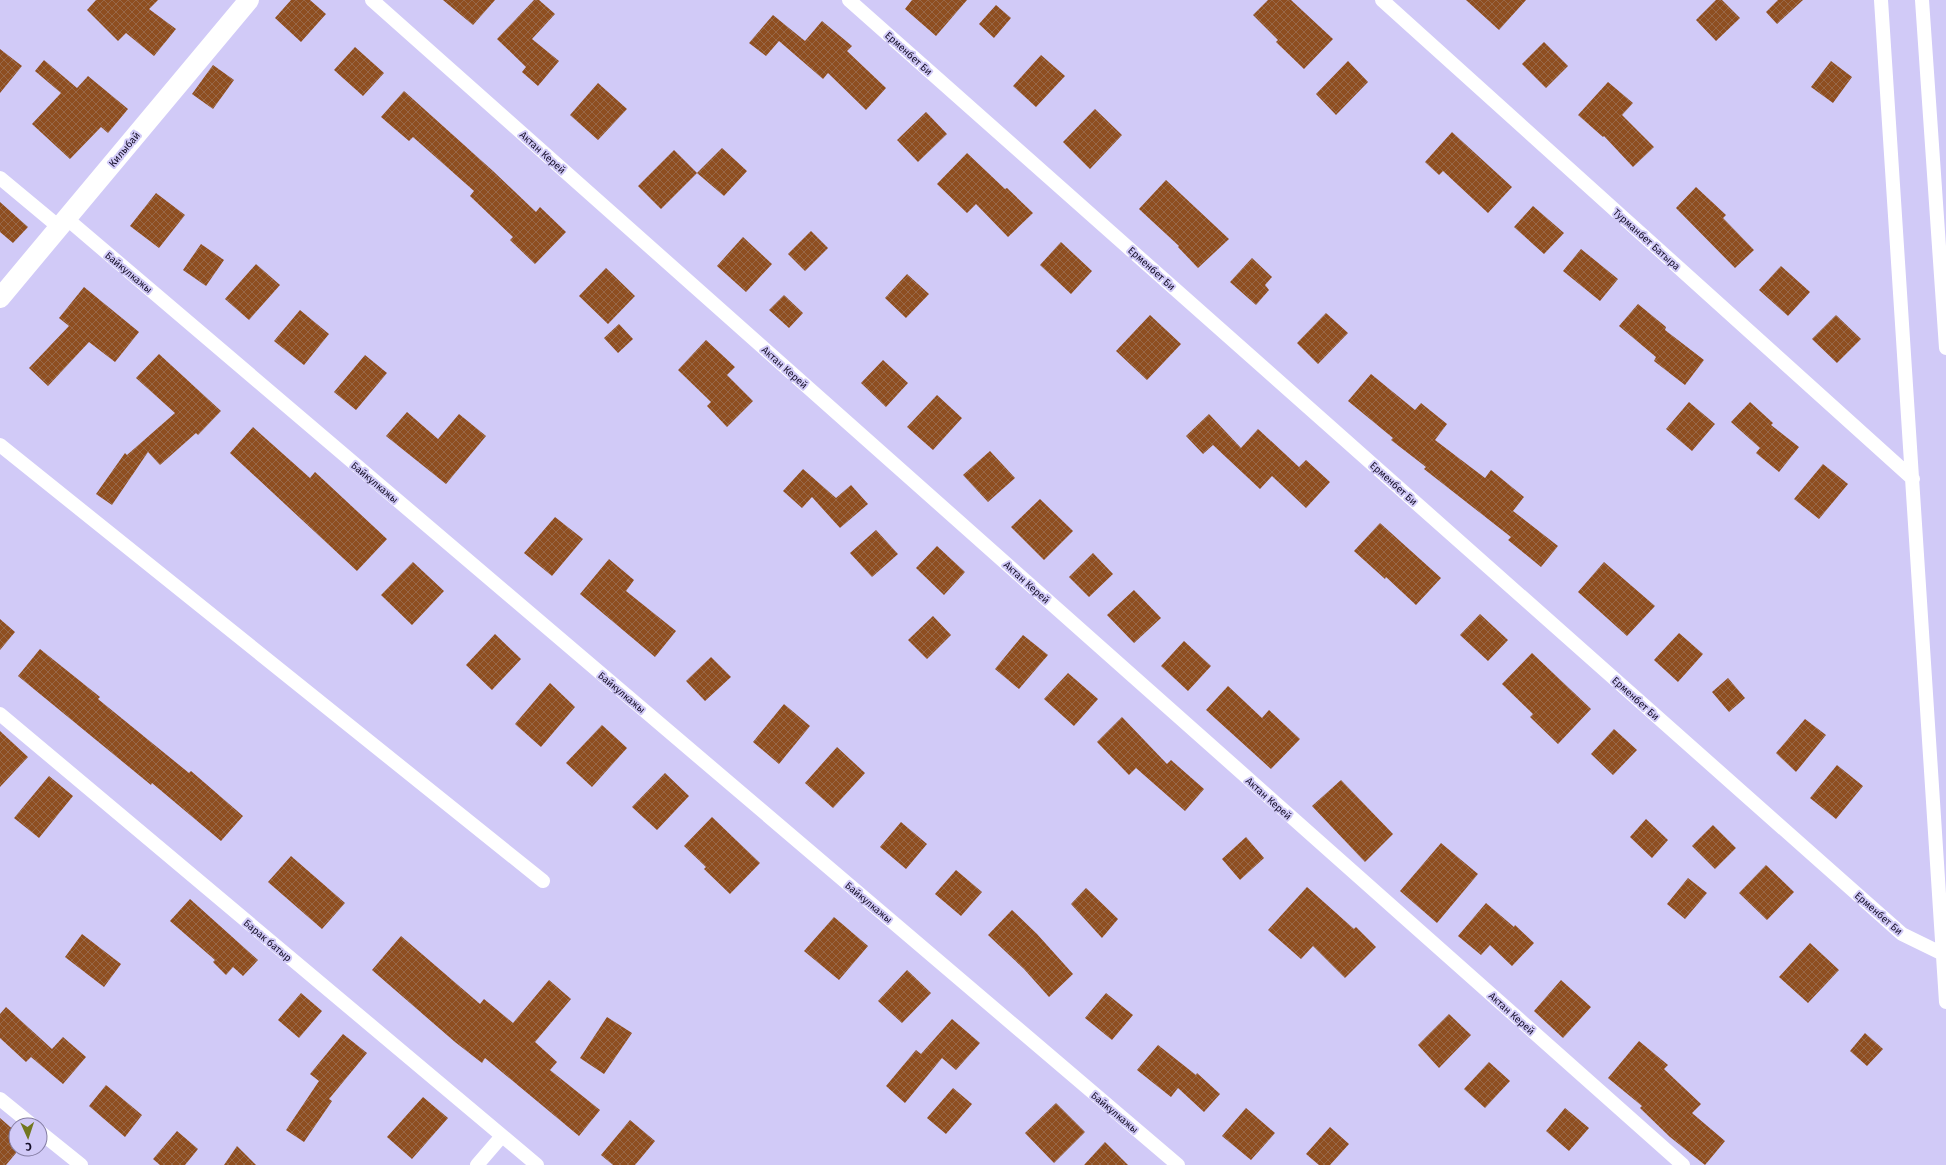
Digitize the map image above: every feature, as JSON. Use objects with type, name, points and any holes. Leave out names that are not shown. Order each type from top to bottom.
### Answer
[{"type":"street","name":"Килыбай","points":[[0,298],[249,0]]},
{"type":"street","name":"Актан Керей","points":[[372,0],[1683,1165]]},
{"type":"street","name":"Ерменбет Би","points":[[849,0],[1902,934],[1944,954]]},
{"type":"street","name":"Турманбет Батыра","points":[[1382,0],[1913,479]]},
{"type":"street","points":[[1881,0],[1946,1002]]},
{"type":"street","points":[[1922,0],[1942,238],[1946,348]]},
{"type":"street","name":"Байкулкажы","points":[[0,178],[63,223],[1178,1165]]},
{"type":"street","points":[[0,445],[543,881]]},
{"type":"street","name":"Барак батыр","points":[[0,714],[537,1165]]},
{"type":"street","points":[[0,1098],[23,1117]]},
{"type":"street","points":[[476,1165],[502,1136]]},
{"type":"street","points":[[48,1138],[81,1165]]},
{"type":"building","points":[[96,0],[158,0],[149,9],[176,29],[154,56],[126,33],[118,41],[87,10]]},
{"type":"building","points":[[291,0],[310,0],[326,14],[301,42],[275,18]]},
{"type":"building","points":[[443,0],[495,0],[473,25]]},
{"type":"building","points":[[534,0],[539,0],[555,14],[532,39],[559,61],[538,86],[522,72],[526,67],[497,39]]},
{"type":"building","points":[[912,0],[967,0],[936,36],[905,9]]},
{"type":"building","points":[[1268,0],[1291,0],[1333,39],[1304,69],[1276,42],[1278,40],[1253,15]]},
{"type":"building","points":[[1466,0],[1526,0],[1499,30]]},
{"type":"building","points":[[1716,0],[1722,0],[1740,18],[1716,41],[1696,20]]},
{"type":"building","points":[[1778,0],[1803,0],[1777,24],[1766,12]]},
{"type":"building","points":[[996,5],[1011,18],[994,38],[979,24]]},
{"type":"building","points":[[773,15],[805,41],[822,21],[852,46],[847,51],[886,88],[866,110],[828,73],[823,79],[779,41],[766,56],[749,43]]},
{"type":"building","points":[[1544,42],[1568,66],[1546,88],[1522,64]]},
{"type":"building","points":[[355,47],[384,73],[363,96],[334,70]]},
{"type":"building","points":[[0,49],[22,66],[0,93]]},
{"type":"building","points":[[1041,55],[1065,76],[1036,107],[1013,86]]},
{"type":"building","points":[[44,60],[77,88],[88,76],[128,109],[108,133],[101,127],[70,159],[32,124],[61,93],[35,71]]},
{"type":"building","points":[[1348,61],[1368,82],[1336,115],[1316,94]]},
{"type":"building","points":[[1831,61],[1852,77],[1833,103],[1811,87]]},
{"type":"building","points":[[213,65],[234,80],[213,109],[192,94]]},
{"type":"building","points":[[1608,82],[1633,103],[1622,115],[1654,147],[1633,167],[1604,136],[1603,137],[1578,115]]},
{"type":"building","points":[[598,83],[627,109],[598,140],[570,115]]},
{"type":"building","points":[[404,91],[536,212],[540,207],[566,232],[535,264],[510,240],[513,237],[470,196],[474,191],[413,137],[409,141],[381,117]]},
{"type":"building","points":[[1095,109],[1122,135],[1090,169],[1063,142]]},
{"type":"building","points":[[926,112],[947,134],[918,162],[897,140]]},
{"type":"building","points":[[1452,132],[1512,187],[1488,213],[1443,171],[1439,175],[1425,162]]},
{"type":"building","points":[[722,148],[747,171],[724,196],[697,173]]},
{"type":"building","points":[[674,150],[697,173],[661,209],[638,186]]},
{"type":"building","points":[[967,153],[1033,213],[1008,237],[976,204],[967,213],[937,184]]},
{"type":"building","points":[[1166,180],[1229,239],[1198,268],[1178,247],[1179,246],[1139,209]]},
{"type":"building","points":[[1696,187],[1726,215],[1723,218],[1754,250],[1735,268],[1676,208]]},
{"type":"building","points":[[156,193],[185,215],[159,248],[130,226]]},
{"type":"building","points":[[0,202],[28,227],[13,243],[0,232]]},
{"type":"building","points":[[1533,206],[1564,233],[1544,254],[1514,227]]},
{"type":"building","points":[[811,231],[828,248],[805,271],[788,254]]},
{"type":"building","points":[[743,237],[772,264],[746,292],[717,266]]},
{"type":"building","points":[[1061,242],[1092,271],[1071,294],[1040,265]]},
{"type":"building","points":[[201,244],[224,260],[206,286],[183,270]]},
{"type":"building","points":[[1581,249],[1618,279],[1600,301],[1563,271]]},
{"type":"building","points":[[1252,258],[1272,277],[1265,285],[1269,290],[1256,305],[1230,282]]},
{"type":"building","points":[[256,264],[280,285],[249,320],[225,299]]},
{"type":"building","points":[[1781,266],[1810,292],[1788,316],[1759,290]]},
{"type":"building","points":[[606,268],[635,296],[608,324],[579,296]]},
{"type":"building","points":[[907,274],[929,294],[906,318],[885,298]]},
{"type":"building","points":[[84,287],[139,332],[115,362],[89,342],[48,386],[29,368],[69,326],[59,318]]},
{"type":"building","points":[[784,295],[803,313],[789,328],[769,310]]},
{"type":"building","points":[[1638,304],[1666,327],[1665,330],[1704,360],[1685,385],[1654,361],[1656,357],[1619,326]]},
{"type":"building","points":[[300,310],[329,334],[304,365],[274,341]]},
{"type":"building","points":[[1326,313],[1348,333],[1318,364],[1297,343]]},
{"type":"building","points":[[1150,315],[1181,344],[1147,380],[1116,351]]},
{"type":"building","points":[[1836,315],[1861,339],[1837,363],[1812,339]]},
{"type":"building","points":[[619,324],[633,339],[618,353],[604,338]]},
{"type":"building","points":[[706,340],[735,367],[727,375],[753,401],[727,427],[707,406],[711,402],[678,370]]},
{"type":"building","points":[[159,354],[221,411],[198,435],[196,433],[160,465],[148,452],[112,505],[96,494],[125,453],[127,455],[175,413],[136,378]]},
{"type":"building","points":[[365,355],[387,373],[356,410],[334,392]]},
{"type":"building","points":[[883,360],[908,383],[886,407],[861,383]]},
{"type":"building","points":[[1371,374],[1415,410],[1421,403],[1447,424],[1435,440],[1485,478],[1491,470],[1524,497],[1513,511],[1558,546],[1541,567],[1508,540],[1511,537],[1424,469],[1426,467],[1391,440],[1393,438],[1348,401]]},
{"type":"building","points":[[937,395],[962,418],[933,450],[907,427]]},
{"type":"building","points":[[1689,402],[1715,424],[1692,451],[1666,429]]},
{"type":"building","points":[[1750,402],[1773,423],[1771,425],[1799,447],[1779,472],[1756,453],[1760,448],[1731,422]]},
{"type":"building","points":[[407,412],[438,439],[459,414],[486,436],[446,484],[386,436]]},
{"type":"building","points":[[1209,414],[1241,448],[1258,429],[1299,467],[1306,460],[1330,482],[1306,508],[1272,476],[1260,489],[1213,445],[1203,454],[1186,436]]},
{"type":"building","points":[[253,427],[310,478],[315,472],[387,539],[357,571],[230,453]]},
{"type":"building","points":[[990,451],[1015,478],[988,502],[963,475]]},
{"type":"building","points":[[1823,464],[1848,484],[1819,519],[1794,499]]},
{"type":"building","points":[[803,469],[836,498],[851,485],[868,504],[840,528],[812,497],[802,508],[783,491]]},
{"type":"building","points":[[1040,499],[1073,531],[1044,560],[1011,527]]},
{"type":"building","points":[[555,517],[583,539],[552,576],[524,553]]},
{"type":"building","points":[[1380,523],[1441,578],[1416,605],[1386,577],[1385,579],[1354,551]]},
{"type":"building","points":[[876,530],[898,554],[872,577],[850,553]]},
{"type":"building","points":[[937,546],[965,572],[944,595],[916,568]]},
{"type":"building","points":[[1093,553],[1113,574],[1089,597],[1069,577]]},
{"type":"building","points":[[609,559],[634,580],[626,591],[676,631],[655,657],[580,594]]},
{"type":"building","points":[[413,562],[444,591],[412,625],[381,595]]},
{"type":"building","points":[[1604,562],[1655,606],[1627,636],[1578,592]]},
{"type":"building","points":[[1134,590],[1161,618],[1134,643],[1107,615]]},
{"type":"building","points":[[1480,614],[1508,640],[1488,661],[1460,635]]},
{"type":"building","points":[[933,616],[951,635],[927,659],[908,640]]},
{"type":"building","points":[[0,619],[15,632],[0,650]]},
{"type":"building","points":[[1679,633],[1703,654],[1678,682],[1654,660]]},
{"type":"building","points":[[495,634],[521,659],[492,690],[466,665]]},
{"type":"building","points":[[1023,635],[1048,655],[1019,689],[995,669]]},
{"type":"building","points":[[1184,641],[1211,666],[1188,691],[1161,666]]},
{"type":"building","points":[[40,649],[100,697],[98,699],[189,773],[191,771],[243,816],[221,841],[152,783],[151,785],[18,676]]},
{"type":"building","points":[[1532,653],[1591,709],[1558,744],[1530,717],[1533,714],[1502,684]]},
{"type":"building","points":[[711,657],[731,677],[705,701],[686,681]]},
{"type":"building","points":[[1068,673],[1098,699],[1074,726],[1044,699]]},
{"type":"building","points":[[1728,678],[1745,698],[1729,712],[1712,692]]},
{"type":"building","points":[[550,683],[575,707],[541,747],[515,724]]},
{"type":"building","points":[[1228,686],[1262,718],[1269,710],[1300,739],[1271,769],[1206,710]]},
{"type":"building","points":[[784,704],[810,726],[779,764],[753,742]]},
{"type":"building","points":[[1122,717],[1167,764],[1171,760],[1204,789],[1185,811],[1136,768],[1129,775],[1097,742]]},
{"type":"building","points":[[1805,719],[1826,735],[1796,772],[1776,753]]},
{"type":"building","points":[[602,725],[627,748],[592,787],[566,763]]},
{"type":"building","points":[[1614,729],[1637,750],[1613,775],[1591,754]]},
{"type":"building","points":[[0,731],[28,757],[0,787]]},
{"type":"building","points":[[837,747],[865,773],[833,808],[805,783]]},
{"type":"building","points":[[1837,765],[1863,786],[1836,819],[1810,798]]},
{"type":"building","points":[[665,773],[689,796],[657,830],[632,807]]},
{"type":"building","points":[[49,776],[73,796],[39,838],[14,818]]},
{"type":"building","points":[[1341,780],[1393,834],[1365,862],[1312,806]]},
{"type":"building","points":[[712,817],[760,863],[730,894],[704,869],[706,867],[684,846]]},
{"type":"building","points":[[1646,819],[1668,840],[1652,858],[1630,837]]},
{"type":"building","points":[[901,822],[927,844],[906,869],[880,847]]},
{"type":"building","points":[[1713,825],[1736,848],[1715,869],[1692,846]]},
{"type":"building","points":[[1246,837],[1264,858],[1240,880],[1222,859]]},
{"type":"building","points":[[1441,843],[1478,874],[1437,923],[1400,891]]},
{"type":"building","points":[[291,856],[345,903],[322,929],[268,882]]},
{"type":"building","points":[[1766,865],[1794,892],[1767,920],[1739,893]]},
{"type":"building","points":[[956,870],[982,892],[961,916],[935,894]]},
{"type":"building","points":[[1688,878],[1707,893],[1685,919],[1667,904]]},
{"type":"building","points":[[1307,887],[1354,929],[1356,927],[1376,947],[1345,978],[1313,946],[1301,959],[1268,930]]},
{"type":"building","points":[[1086,888],[1118,919],[1102,938],[1071,904]]},
{"type":"building","points":[[190,899],[258,960],[243,976],[233,967],[226,975],[213,962],[215,960],[170,921]]},
{"type":"building","points":[[1486,903],[1514,927],[1515,925],[1534,943],[1512,966],[1490,945],[1481,955],[1458,936]]},
{"type":"building","points":[[1012,910],[1037,934],[1073,974],[1049,997],[1024,969],[988,935]]},
{"type":"building","points":[[834,917],[868,946],[839,980],[804,951]]},
{"type":"building","points":[[82,934],[121,964],[104,987],[65,957]]},
{"type":"building","points":[[401,936],[480,1004],[484,999],[513,1023],[549,980],[571,999],[535,1042],[557,1062],[550,1070],[600,1110],[579,1136],[485,1058],[482,1063],[455,1042],[372,970]]},
{"type":"building","points":[[1810,943],[1839,970],[1808,1003],[1779,977]]},
{"type":"building","points":[[907,970],[931,993],[902,1023],[878,1001]]},
{"type":"building","points":[[1561,980],[1591,1007],[1563,1038],[1534,1011]]},
{"type":"building","points":[[301,993],[322,1011],[299,1038],[278,1020]]},
{"type":"building","points":[[1106,993],[1133,1015],[1112,1040],[1085,1018]]},
{"type":"building","points":[[6,1007],[52,1049],[63,1037],[86,1057],[63,1084],[31,1057],[26,1062],[0,1038],[0,1014]]},
{"type":"building","points":[[1449,1014],[1471,1035],[1439,1068],[1418,1045]]},
{"type":"building","points":[[607,1017],[632,1033],[604,1074],[580,1058]]},
{"type":"building","points":[[952,1019],[980,1043],[956,1070],[942,1058],[905,1103],[886,1086],[916,1050],[921,1054]]},
{"type":"building","points":[[1865,1033],[1883,1049],[1867,1066],[1850,1051]]},
{"type":"building","points":[[343,1034],[367,1053],[329,1099],[332,1101],[304,1142],[286,1130],[319,1081],[310,1074]]},
{"type":"building","points":[[1639,1041],[1668,1065],[1664,1069],[1701,1104],[1692,1113],[1725,1141],[1705,1165],[1670,1137],[1640,1108],[1642,1106],[1608,1078]]},
{"type":"building","points":[[1158,1045],[1196,1075],[1197,1073],[1220,1094],[1204,1112],[1178,1088],[1171,1097],[1137,1070]]},
{"type":"building","points":[[1489,1062],[1510,1081],[1485,1108],[1464,1089]]},
{"type":"building","points":[[106,1085],[142,1115],[125,1137],[89,1106]]},
{"type":"building","points":[[953,1088],[972,1104],[946,1134],[927,1118]]},
{"type":"building","points":[[423,1097],[448,1118],[412,1159],[387,1137]]},
{"type":"building","points":[[1056,1103],[1085,1132],[1054,1163],[1025,1133]]},
{"type":"building","points":[[1246,1108],[1275,1133],[1251,1160],[1222,1136]]},
{"type":"building","points":[[1565,1108],[1589,1128],[1569,1151],[1546,1131]]},
{"type":"building","points":[[0,1118],[8,1125],[8,1157],[13,1157],[6,1165],[0,1165]]},
{"type":"building","points":[[630,1120],[655,1141],[635,1165],[613,1165],[601,1155]]},
{"type":"building","points":[[1330,1127],[1349,1144],[1330,1165],[1319,1165],[1306,1154]]},
{"type":"building","points":[[177,1131],[198,1149],[185,1165],[160,1165],[153,1159]]},
{"type":"building","points":[[1105,1142],[1128,1165],[1084,1165]]},
{"type":"building","points":[[237,1146],[256,1165],[224,1165]]}]
